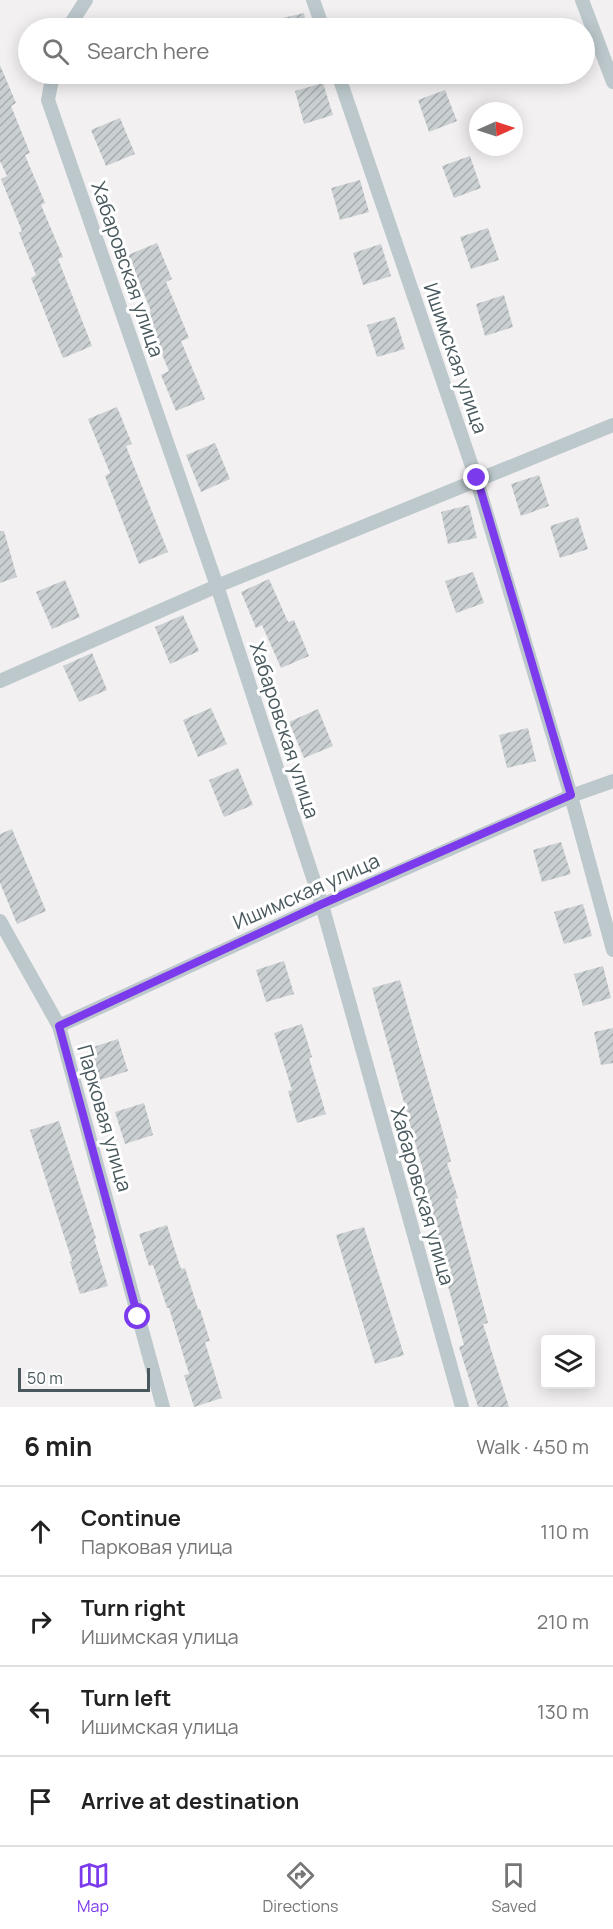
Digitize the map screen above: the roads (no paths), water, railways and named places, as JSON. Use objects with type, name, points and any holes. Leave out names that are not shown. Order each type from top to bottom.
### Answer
[{"type":"street","points":[[74,18],[86,0]]},
{"type":"street","points":[[313,0],[319,18]]},
{"type":"street","points":[[582,0],[589,18]]},
{"type":"street","points":[[595,34],[613,82]]},
{"type":"street","name":"Хабаровская улица","points":[[51,84],[48,100],[217,586],[322,904],[462,1407]]},
{"type":"street","name":"Ишимская улица","points":[[341,84],[477,478],[571,795],[613,950]]},
{"type":"street","points":[[0,681],[217,586],[613,424]]},
{"type":"street","name":"Ишимская улица","points":[[59,1026],[322,904],[571,795],[613,781]]},
{"type":"street","name":"Парковая улица","points":[[0,921],[59,1026],[163,1407]]}]
